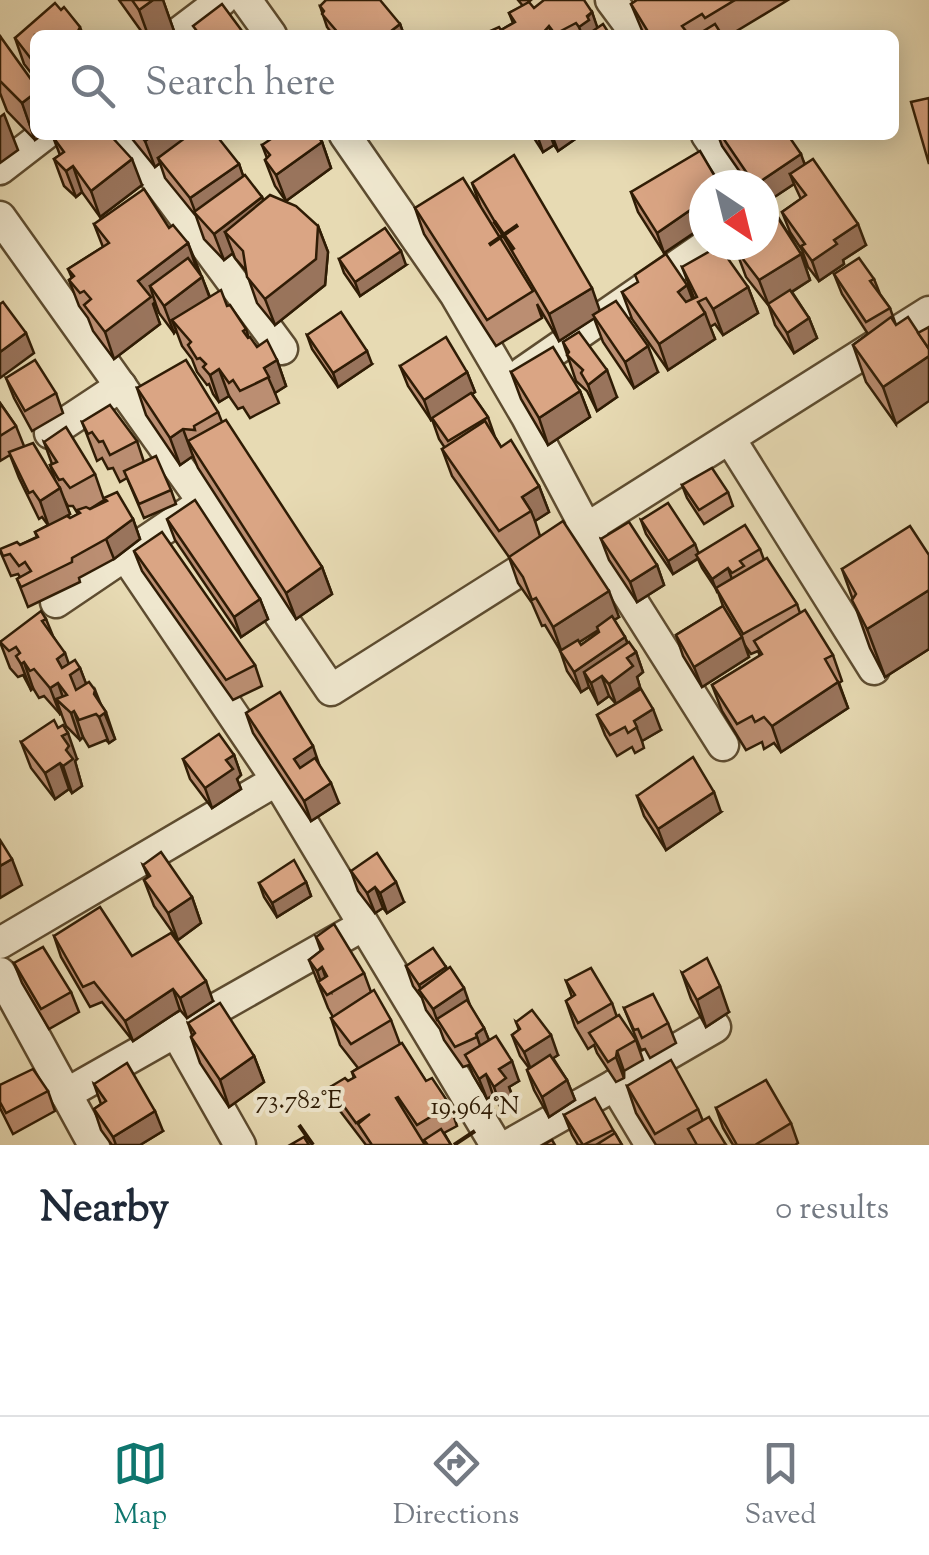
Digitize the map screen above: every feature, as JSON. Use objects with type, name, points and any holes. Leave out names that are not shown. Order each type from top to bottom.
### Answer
[{"type":"street","points":[[183,30],[222,0]]},
{"type":"street","points":[[246,0],[267,30]]},
{"type":"street","points":[[612,0],[633,30]]},
{"type":"street","points":[[0,168],[37,140]]},
{"type":"street","points":[[128,140],[282,349]]},
{"type":"street","points":[[348,140],[455,294],[586,528],[723,745]]},
{"type":"street","points":[[710,140],[731,170]]},
{"type":"street","points":[[0,217],[204,503],[331,690],[929,312]]},
{"type":"street","points":[[508,383],[689,257]]},
{"type":"street","points":[[50,433],[120,386]]},
{"type":"street","points":[[730,439],[874,669]]},
{"type":"street","points":[[56,602],[204,503]]},
{"type":"street","points":[[125,555],[277,780],[496,1145]]},
{"type":"street","points":[[0,942],[277,780]]},
{"type":"street","points":[[66,1094],[362,926]]},
{"type":"street","points":[[0,973],[94,1145]]},
{"type":"street","points":[[509,1145],[715,1027]]},
{"type":"street","points":[[176,1032],[240,1145]]},
{"type":"street","points":[[615,1085],[651,1145]]},
{"type":"building","points":[[132,0],[153,0],[139,10]]},
{"type":"building","points":[[326,0],[380,0],[400,24],[392,30],[336,30],[320,6]]},
{"type":"building","points":[[544,0],[584,0],[592,12],[579,27],[576,23],[563,30],[549,26],[545,30],[501,30],[515,22],[509,13],[529,2],[534,8]]},
{"type":"building","points":[[637,0],[735,0],[682,26],[685,30],[647,30],[631,4]]},
{"type":"building","points":[[55,3],[61,10],[64,7],[80,27],[30,30],[30,58],[15,38]]},
{"type":"building","points":[[222,4],[241,30],[196,30],[193,26]]},
{"type":"building","points":[[0,36],[30,78],[30,97],[22,103],[0,81]]},
{"type":"building","points":[[929,98],[929,164],[911,102]]},
{"type":"building","points":[[55,140],[115,140],[132,159],[91,191],[73,166],[66,171],[54,159],[64,152]]},
{"type":"building","points":[[182,140],[220,140],[239,164],[190,198],[158,158]]},
{"type":"building","points":[[270,140],[322,142],[276,175],[265,160],[270,155],[262,145]]},
{"type":"building","points":[[724,140],[791,140],[801,154],[777,170],[745,170]]},
{"type":"building","points":[[700,151],[711,170],[689,170],[689,211],[657,233],[631,192]]},
{"type":"building","points":[[514,155],[592,288],[549,314],[472,183]]},
{"type":"building","points":[[813,159],[858,224],[812,261],[782,212],[806,195],[790,174]]},
{"type":"building","points":[[245,175],[262,197],[214,234],[194,212]]},
{"type":"building","points":[[463,178],[533,291],[487,320],[415,208]]},
{"type":"building","points":[[144,189],[169,228],[173,225],[188,243],[138,281],[151,297],[105,332],[84,305],[91,299],[69,280],[74,276],[68,269],[109,243],[94,224]]},
{"type":"building","points":[[270,195],[296,206],[318,226],[316,259],[265,299],[247,277],[243,251],[225,232]]},
{"type":"building","points":[[779,220],[801,254],[759,280],[744,260],[779,260]]},
{"type":"building","points":[[385,228],[401,251],[355,282],[339,259]]},
{"type":"building","points":[[666,254],[687,285],[678,292],[686,302],[697,297],[682,267],[694,260],[729,260],[748,287],[713,309],[706,298],[698,302],[705,313],[659,344],[622,292],[638,282],[635,275]]},
{"type":"building","points":[[188,258],[202,277],[164,306],[150,286]]},
{"type":"building","points":[[859,258],[890,308],[866,322],[834,274]]},
{"type":"building","points":[[221,290],[248,338],[257,347],[267,340],[277,360],[264,368],[269,377],[240,391],[219,369],[210,375],[203,367],[206,364],[197,359],[188,345],[191,342],[172,320]]},
{"type":"building","points":[[790,290],[809,318],[787,333],[768,304]]},
{"type":"building","points":[[616,301],[648,346],[625,362],[593,315]]},
{"type":"building","points":[[3,302],[26,333],[0,352],[0,304]]},
{"type":"building","points":[[341,312],[367,351],[333,373],[307,335]]},
{"type":"building","points":[[891,317],[896,325],[908,317],[929,349],[929,356],[883,387],[853,345]]},
{"type":"building","points":[[929,327],[929,349],[918,333]]},
{"type":"building","points":[[579,332],[607,370],[588,385],[583,370],[567,355],[563,342]]},
{"type":"building","points":[[446,337],[467,372],[424,400],[400,366]]},
{"type":"building","points":[[553,347],[580,391],[539,418],[511,372]]},
{"type":"building","points":[[35,360],[56,393],[25,411],[6,378]]},
{"type":"building","points":[[186,360],[218,412],[194,426],[195,430],[183,429],[170,438],[137,388]]},
{"type":"building","points":[[471,393],[488,417],[448,441],[432,418]]},
{"type":"building","points":[[0,403],[16,426],[0,436]]},
{"type":"building","points":[[110,405],[137,441],[110,455],[103,441],[99,442],[92,432],[88,434],[82,422]]},
{"type":"building","points":[[226,420],[322,567],[286,593],[188,441]]},
{"type":"building","points":[[485,421],[501,447],[511,440],[539,486],[522,497],[531,511],[499,531],[442,449]]},
{"type":"building","points":[[66,427],[95,474],[70,488],[63,479],[59,480],[50,465],[57,462],[44,442]]},
{"type":"building","points":[[33,443],[60,488],[40,501],[33,491],[29,493],[9,452]]},
{"type":"building","points":[[156,456],[171,490],[139,504],[124,471]]},
{"type":"building","points":[[712,468],[728,492],[699,510],[682,485]]},
{"type":"building","points":[[117,492],[133,519],[72,558],[72,562],[21,587],[17,579],[31,571],[25,562],[19,566],[10,554],[3,556],[0,549],[38,537],[35,532],[80,513],[77,510],[107,501],[104,498]]},
{"type":"building","points":[[195,500],[260,599],[234,617],[167,519]]},
{"type":"building","points":[[668,503],[695,544],[668,561],[641,520]]},
{"type":"building","points":[[563,521],[609,591],[553,627],[536,598],[532,600],[509,557]]},
{"type":"building","points":[[629,522],[657,565],[630,582],[601,539]]},
{"type":"building","points":[[745,525],[760,549],[740,561],[744,566],[732,573],[728,568],[712,579],[696,555]]},
{"type":"building","points":[[910,526],[929,555],[929,590],[867,629],[852,600],[856,594],[842,569]]},
{"type":"building","points":[[162,532],[255,665],[226,680],[134,551]]},
{"type":"building","points":[[767,558],[797,604],[743,634],[716,588]]},
{"type":"building","points":[[723,606],[742,637],[694,667],[676,635]]},
{"type":"building","points":[[805,610],[833,655],[825,659],[838,682],[772,726],[764,717],[755,722],[752,716],[737,724],[712,685],[762,654],[754,641]]},
{"type":"building","points":[[41,611],[46,619],[42,621],[65,653],[57,659],[62,668],[75,660],[80,668],[70,675],[76,690],[89,682],[95,690],[106,712],[99,717],[96,714],[79,720],[74,711],[71,713],[56,699],[67,695],[58,683],[50,688],[34,669],[30,671],[24,662],[21,664],[16,647],[9,651],[0,642]]},
{"type":"building","points":[[612,616],[625,637],[574,672],[560,651],[578,640],[581,645]]},
{"type":"building","points":[[629,642],[636,652],[627,658],[633,666],[609,684],[602,676],[591,683],[584,672]]},
{"type":"building","points":[[641,689],[653,709],[634,721],[637,727],[628,733],[625,727],[610,735],[597,715]]},
{"type":"building","points":[[280,692],[313,746],[294,759],[300,768],[315,758],[331,783],[304,801],[246,713]]},
{"type":"building","points":[[54,720],[58,728],[63,725],[68,733],[62,736],[73,759],[45,773],[21,742]]},
{"type":"building","points":[[219,734],[234,755],[226,760],[233,769],[205,788],[183,759]]},
{"type":"building","points":[[693,757],[714,792],[658,829],[637,796]]},
{"type":"building","points":[[0,840],[12,859],[0,866]]},
{"type":"building","points":[[161,852],[192,897],[168,913],[144,880],[150,876],[143,865]]},
{"type":"building","points":[[377,853],[396,882],[380,893],[375,887],[367,893],[351,871]]},
{"type":"building","points":[[294,860],[306,882],[272,903],[259,883]]},
{"type":"building","points":[[100,907],[132,956],[171,933],[206,981],[180,998],[173,989],[125,1021],[94,982],[83,987],[54,936]]},
{"type":"building","points":[[334,924],[364,973],[327,995],[318,982],[327,976],[322,967],[317,971],[309,960],[323,949],[316,937]]},
{"type":"building","points":[[43,947],[71,992],[41,1009],[14,963]]},
{"type":"building","points":[[433,948],[446,967],[419,985],[406,966]]},
{"type":"building","points":[[707,958],[720,986],[697,1000],[682,973]]},
{"type":"building","points":[[450,967],[464,988],[433,1009],[419,990]]},
{"type":"building","points":[[591,968],[612,1003],[578,1023],[566,1001],[575,995],[566,981]]},
{"type":"building","points":[[374,990],[391,1020],[351,1044],[331,1018]]},
{"type":"building","points":[[653,994],[668,1023],[642,1038],[624,1008]]},
{"type":"building","points":[[467,1000],[484,1028],[477,1037],[455,1047],[437,1019]]},
{"type":"building","points":[[220,1003],[254,1056],[220,1080],[191,1037],[195,1033],[188,1023]]},
{"type":"building","points":[[532,1010],[551,1035],[524,1052],[512,1035],[520,1029],[516,1022]]},
{"type":"building","points":[[619,1015],[636,1040],[617,1051],[616,1057],[608,1062],[589,1033]]},
{"type":"building","points":[[496,1036],[512,1061],[499,1069],[506,1078],[494,1087],[486,1074],[479,1079],[465,1055]]},
{"type":"building","points":[[402,1043],[426,1081],[432,1078],[450,1105],[417,1125],[396,1098],[425,1145],[372,1145],[358,1124],[370,1114],[356,1123],[330,1087],[355,1077],[352,1072]]},
{"type":"building","points":[[550,1055],[567,1080],[542,1097],[527,1070]]},
{"type":"building","points":[[671,1060],[698,1109],[655,1134],[627,1086]]},
{"type":"building","points":[[127,1063],[155,1111],[113,1137],[94,1109],[106,1101],[94,1084]]},
{"type":"building","points":[[33,1069],[48,1091],[6,1113],[0,1102],[0,1085]]},
{"type":"building","points":[[766,1080],[791,1123],[755,1145],[737,1145],[716,1108]]},
{"type":"building","points":[[595,1098],[613,1130],[583,1145],[564,1115]]},
{"type":"building","points":[[709,1117],[726,1145],[697,1145],[688,1129]]},
{"type":"building","points":[[441,1129],[451,1145],[428,1145],[424,1140]]},
{"type":"building","points":[[615,1133],[622,1145],[596,1145]]},
{"type":"building","points":[[304,1137],[309,1145],[290,1145]]}]
